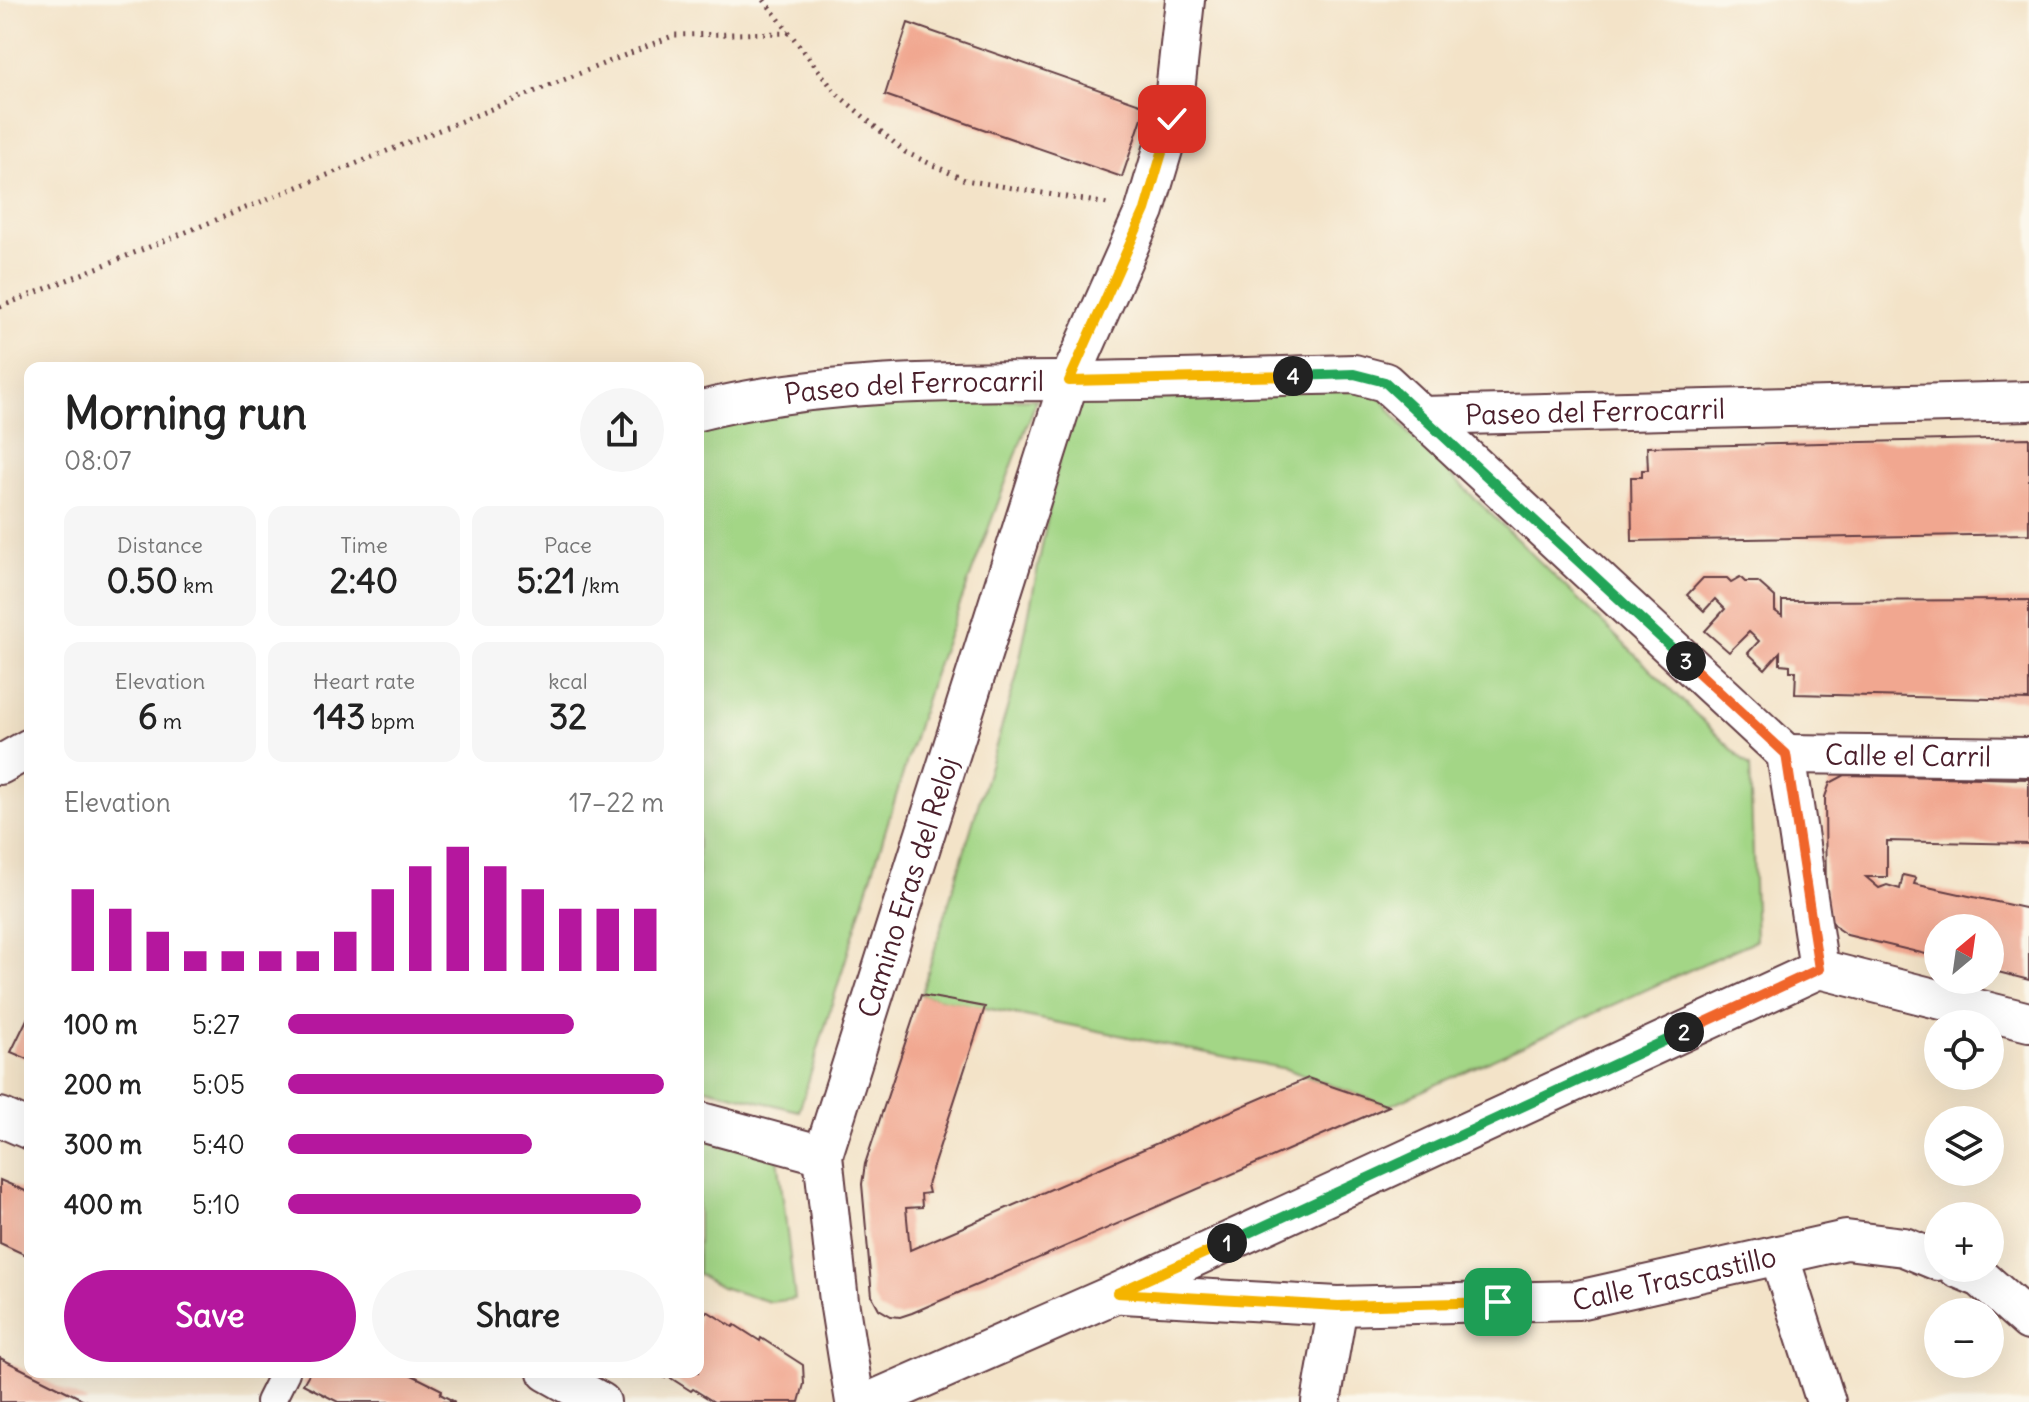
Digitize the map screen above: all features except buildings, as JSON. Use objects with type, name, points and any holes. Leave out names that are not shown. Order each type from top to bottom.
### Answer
[{"type":"street","name":"Camino Eras del Reloj","points":[[855,1402],[839,1301],[823,1155],[1069,381],[1145,210],[1172,119],[1185,0]]},
{"type":"street","name":"Paseo del Ferrocarril","points":[[704,410],[750,398],[884,385],[992,380],[1354,374],[1385,382],[1421,416],[2029,401]]},
{"type":"street","points":[[1421,416],[1786,754],[1819,969]]},
{"type":"street","points":[[0,765],[24,751]]},
{"type":"street","name":"Calle el Carril","points":[[1786,754],[2029,757]]},
{"type":"street","points":[[869,1402],[1117,1293],[1819,969],[2029,1022]]},
{"type":"street","points":[[0,1117],[24,1127]]},
{"type":"street","points":[[704,1123],[823,1155]]},
{"type":"street","name":"Calle Trascastillo","points":[[1117,1293],[1338,1306],[1578,1300],[1846,1240],[1904,1247],[1924,1255]]},
{"type":"street","points":[[1779,1255],[1826,1402]]},
{"type":"street","points":[[1985,1282],[2029,1321]]},
{"type":"street","points":[[1321,1402],[1338,1306]]},
{"type":"street","points":[[270,1402],[282,1378]]},
{"type":"street","points":[[558,1378],[601,1402]]},
{"type":"path","points":[[764,0],[837,94],[905,152],[965,180],[1145,210]]},
{"type":"path","points":[[0,307],[675,35],[791,33]]},
{"type":"green space","points":[[1368,381],[1410,435],[1750,767],[1756,940],[1389,1106],[1286,1069],[921,995],[1016,679],[1071,398]]},
{"type":"green space","points":[[1037,399],[933,676],[799,1111],[704,1087],[704,419],[752,404]]},
{"type":"green space","points":[[704,1139],[778,1157],[795,1299],[770,1302],[721,1287],[704,1277]]},
{"type":"route","points":[[1172,119],[1145,210],[1069,381],[1354,374],[1385,382],[1786,754],[1819,969],[1117,1293],[1338,1306],[1498,1302]]}]
